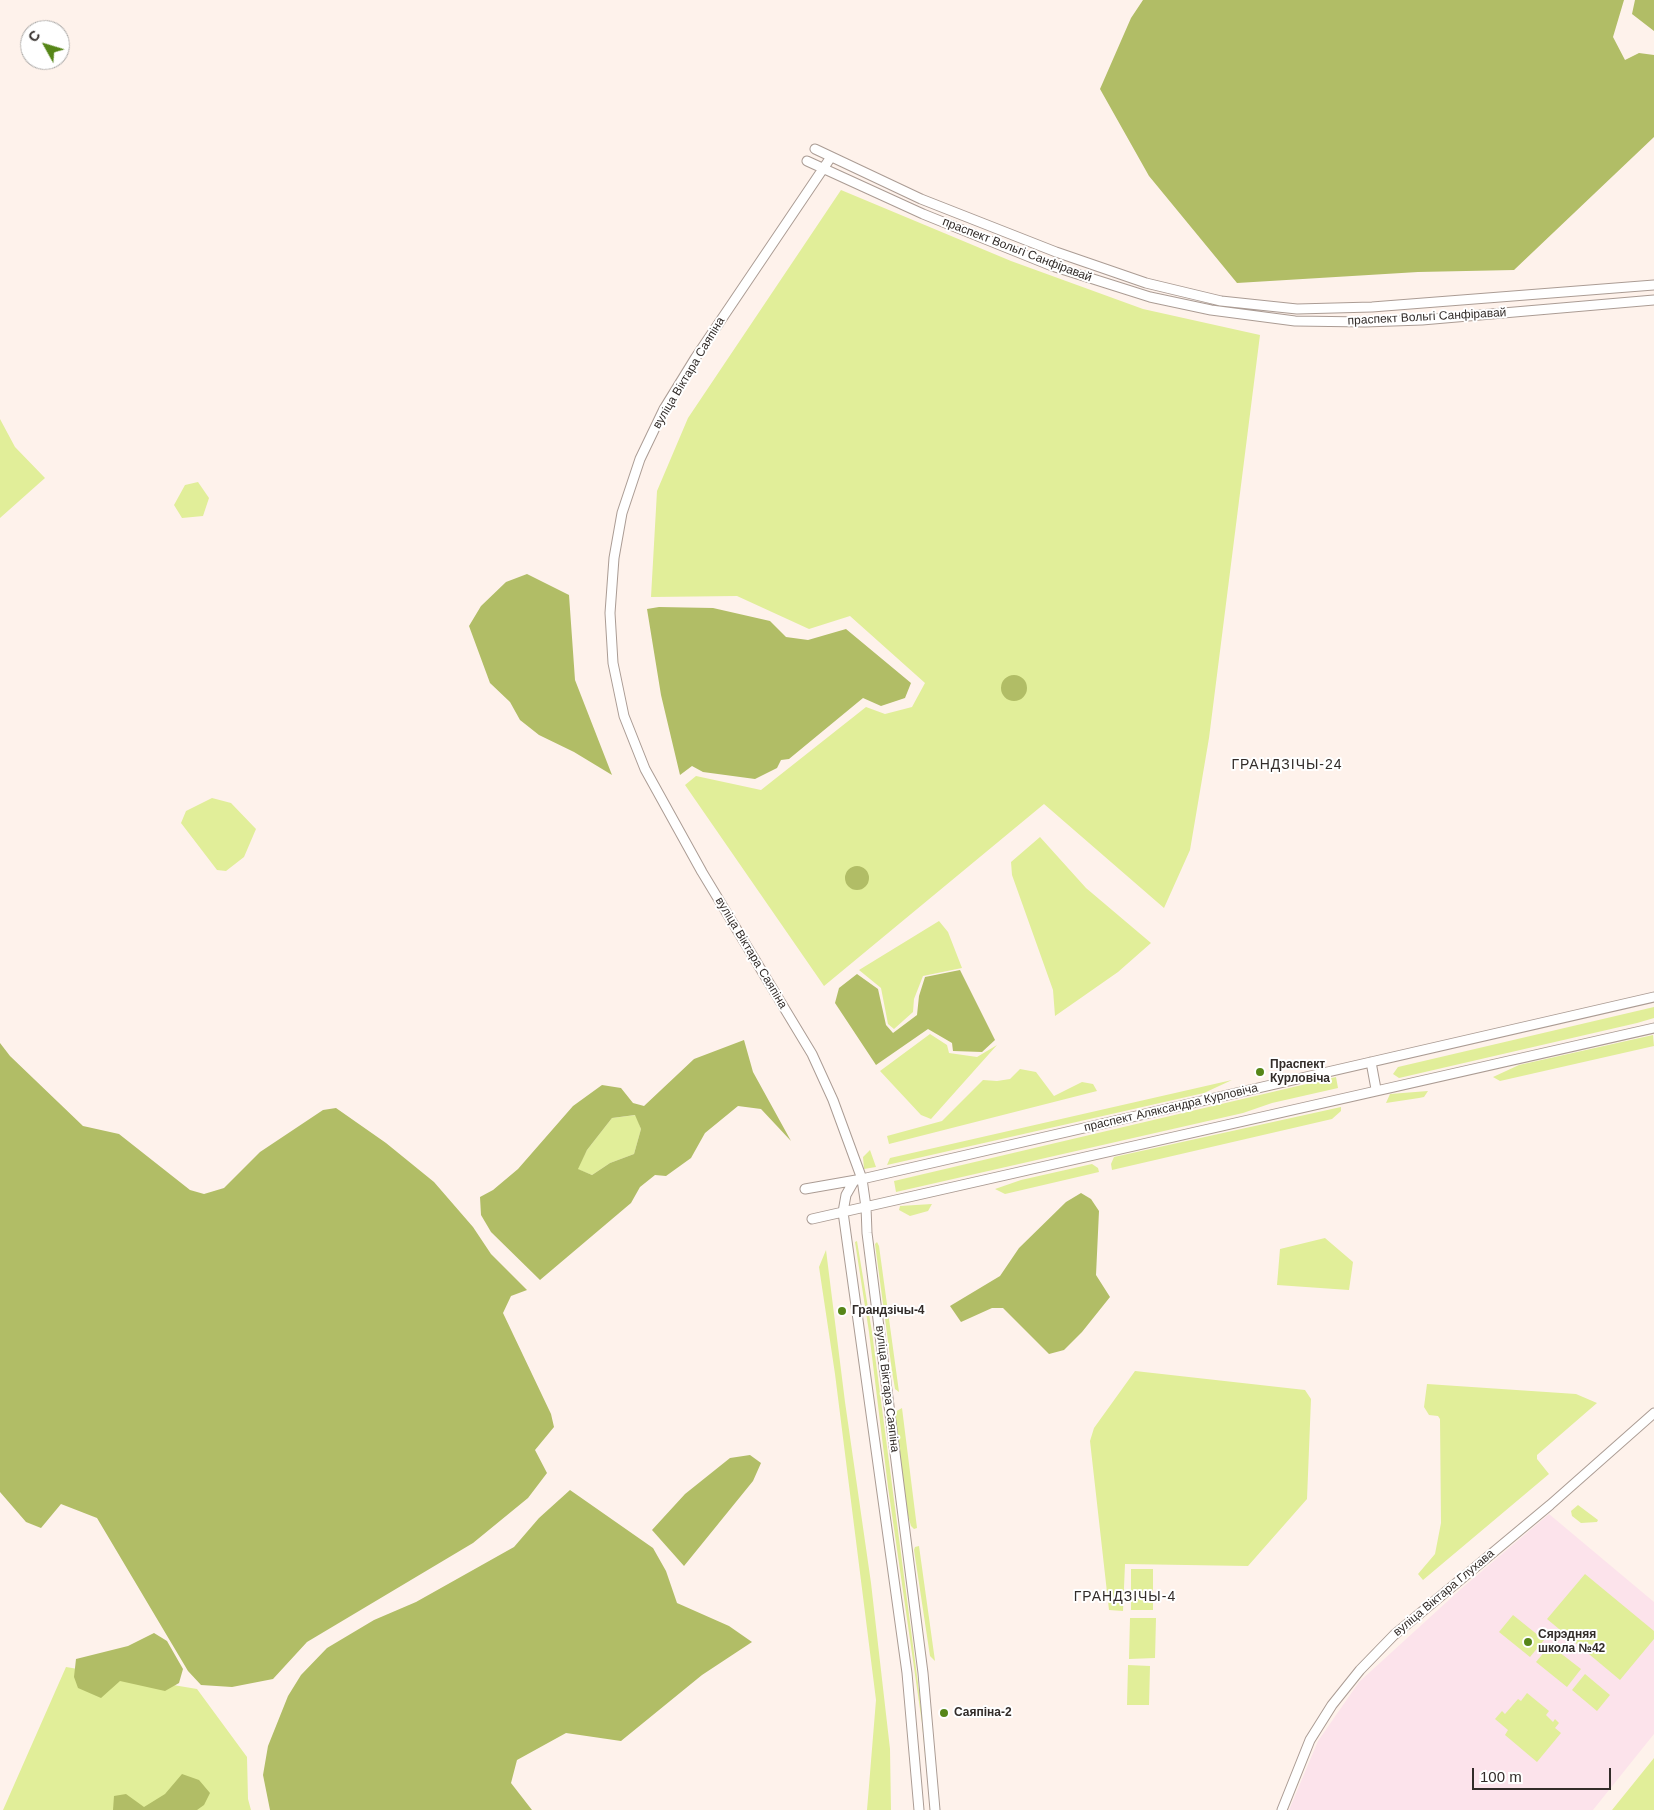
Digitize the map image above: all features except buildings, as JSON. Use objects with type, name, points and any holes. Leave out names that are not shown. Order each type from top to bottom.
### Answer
[{"type":"street","name":"праспект Вольгі Санфіравай","points":[[815,149],[921,199],[1056,252],[1146,283],[1221,301],[1297,309],[1372,307],[1654,285]]},
{"type":"street","name":"вуліца Віктара Саяпіна","points":[[831,157],[696,357],[664,409],[640,459],[622,513],[614,558],[610,613],[613,663],[624,716],[645,768],[702,872],[812,1054],[833,1100],[866,1207],[867,1233],[923,1674],[935,1810]]},
{"type":"street","name":"праспект Вольгі Санфіравай","points":[[807,161],[922,214],[1052,266],[1150,297],[1211,310],[1295,321],[1366,322],[1422,320],[1654,300]]},
{"type":"street","points":[[1211,310],[1206,306],[1208,302],[1221,301]]},
{"type":"street","name":"праспект Аляксандра Курловіча","points":[[805,1189],[858,1180],[1654,997]]},
{"type":"street","points":[[812,1219],[1376,1089],[1654,1028]]},
{"type":"street","points":[[1371,1062],[1376,1089]]},
{"type":"street","name":"вуліца Віктара Саяпіна","points":[[858,1180],[846,1195],[843,1212],[905,1663],[919,1810]]},
{"type":"street","name":"вуліца Віктара Глухава","points":[[1282,1810],[1310,1740],[1332,1705],[1360,1670],[1394,1635],[1604,1458],[1654,1413]]},
{"type":"street","points":[[919,1798],[935,1799]]},
{"type":"shaded area","name":"Сярэдняя школа №42","points":[[1549,1514],[1654,1602],[1654,1734],[1593,1810],[1289,1810],[1318,1741],[1359,1682],[1462,1588]]},
{"type":"green space","points":[[1143,0],[1624,0],[1613,37],[1625,60],[1639,53],[1654,55],[1654,137],[1514,270],[1418,272],[1237,283],[1149,176],[1100,89],[1131,18]]},
{"type":"green space","points":[[1635,0],[1654,0],[1654,31],[1632,14]]},
{"type":"green space","points":[[841,190],[1011,261],[1143,309],[1260,335],[1209,738],[1190,850],[1164,908],[1044,804],[824,986],[685,785],[696,776],[761,790],[866,707],[885,714],[912,707],[925,683],[850,616],[809,629],[737,596],[651,597],[657,491],[688,418]]},
{"type":"green space","points":[[0,419],[15,447],[45,478],[0,518]]},
{"type":"green space","points":[[198,482],[209,498],[203,516],[182,518],[174,505],[185,485]]},
{"type":"green space","points":[[527,574],[569,595],[575,680],[612,775],[574,752],[539,735],[520,720],[510,702],[490,683],[469,626],[481,606],[506,582]]},
{"type":"green space","points":[[659,607],[713,608],[770,621],[786,637],[808,640],[846,629],[911,683],[905,698],[881,706],[863,698],[789,759],[781,760],[777,768],[755,779],[703,772],[692,766],[680,775],[661,695],[647,609]]},
{"type":"green space","points":[[1014,675],[1023,679],[1027,688],[1023,697],[1014,701],[1005,697],[1001,688],[1005,679]]},
{"type":"green space","points":[[212,798],[231,803],[256,829],[244,857],[226,871],[217,870],[181,823],[186,811]]},
{"type":"green space","points":[[1040,837],[1086,888],[1151,943],[1118,972],[1055,1016],[1053,990],[1012,875],[1011,862]]},
{"type":"green space","points":[[857,866],[866,869],[869,878],[866,887],[857,890],[848,887],[845,878],[848,869]]},
{"type":"green space","points":[[939,921],[948,932],[962,968],[923,976],[914,999],[913,1012],[894,1029],[888,1024],[881,988],[859,970]]},
{"type":"green space","points":[[960,970],[995,1040],[982,1052],[953,1051],[952,1043],[928,1029],[876,1065],[835,1003],[839,988],[857,974],[878,989],[886,1025],[893,1033],[917,1015],[919,996],[925,977]]},
{"type":"green space","points":[[1654,1007],[1654,1018],[1637,1023],[1399,1078],[1393,1074],[1398,1067]]},
{"type":"green space","points":[[930,1034],[947,1045],[949,1053],[977,1057],[997,1045],[931,1119],[921,1115],[880,1071]]},
{"type":"green space","points":[[1653,1035],[1654,1046],[1500,1081],[1493,1077],[1519,1065]]},
{"type":"green space","points":[[744,1040],[753,1072],[791,1141],[761,1109],[738,1106],[705,1133],[691,1158],[666,1176],[655,1175],[640,1187],[631,1203],[540,1280],[491,1232],[481,1215],[480,1197],[493,1190],[518,1169],[573,1106],[602,1085],[621,1088],[633,1103],[644,1106],[694,1059]],"holes":[[[635,1115],[641,1129],[634,1154],[610,1163],[592,1175],[578,1169],[587,1150],[612,1118]]]},
{"type":"green space","points":[[0,1043],[10,1056],[83,1126],[119,1134],[190,1190],[204,1194],[224,1188],[260,1152],[323,1110],[336,1108],[386,1143],[434,1182],[473,1227],[491,1254],[527,1290],[511,1296],[503,1313],[551,1414],[554,1427],[535,1450],[547,1473],[528,1498],[473,1543],[307,1642],[273,1679],[232,1687],[201,1685],[188,1671],[97,1518],[61,1504],[41,1528],[26,1522],[0,1492]]},
{"type":"green space","points":[[1020,1069],[1036,1072],[1054,1096],[1082,1082],[1093,1084],[1097,1091],[889,1144],[887,1136],[942,1121],[983,1080],[997,1081],[1010,1079]]},
{"type":"green space","points":[[1336,1077],[1338,1088],[1272,1103],[1243,1113],[896,1192],[894,1181]]},
{"type":"green space","points":[[1232,1080],[1204,1093],[887,1165],[890,1158]]},
{"type":"green space","points":[[1428,1091],[1424,1097],[1386,1103],[1390,1094]]},
{"type":"green space","points":[[1341,1107],[1341,1111],[1332,1119],[1112,1170],[1111,1164],[1114,1157]]},
{"type":"green space","points":[[636,1115],[641,1129],[634,1154],[610,1163],[592,1175],[577,1169],[587,1150],[612,1118]]},
{"type":"green space","points":[[870,1150],[876,1167],[864,1169],[863,1157]]},
{"type":"green space","points":[[1092,1164],[1098,1168],[1099,1172],[1005,1194],[995,1189],[1021,1180]]},
{"type":"green space","points":[[1081,1193],[1091,1199],[1099,1211],[1096,1275],[1110,1297],[1082,1332],[1064,1350],[1049,1354],[1003,1308],[992,1308],[961,1322],[950,1306],[1000,1276],[1019,1248],[1066,1202]]},
{"type":"green space","points":[[932,1204],[928,1211],[910,1216],[899,1210],[900,1206]]},
{"type":"green space","points":[[1325,1238],[1353,1262],[1349,1290],[1277,1285],[1280,1249]]},
{"type":"green space","points":[[857,1241],[872,1332],[930,1775],[927,1774],[922,1723],[855,1242]]},
{"type":"green space","points":[[877,1242],[899,1392],[895,1389],[892,1371],[875,1244]]},
{"type":"green space","points":[[826,1250],[845,1402],[871,1583],[890,1749],[891,1810],[867,1810],[876,1700],[835,1374],[819,1267]]},
{"type":"green space","points":[[1135,1371],[1305,1390],[1311,1399],[1307,1499],[1248,1566],[1125,1564],[1123,1611],[1109,1610],[1090,1441],[1094,1428]]},
{"type":"green space","points":[[1427,1384],[1576,1394],[1597,1403],[1537,1455],[1537,1459],[1549,1474],[1423,1580],[1418,1574],[1435,1554],[1441,1523],[1440,1419],[1438,1416],[1429,1415],[1424,1407]]},
{"type":"green space","points":[[902,1408],[917,1528],[914,1529],[911,1526],[907,1512],[895,1412]]},
{"type":"green space","points":[[750,1455],[761,1463],[753,1481],[684,1566],[652,1530],[685,1494],[730,1458]]},
{"type":"green space","points":[[570,1490],[653,1548],[666,1571],[677,1603],[729,1626],[752,1642],[702,1675],[621,1741],[566,1733],[517,1760],[511,1783],[532,1810],[270,1810],[263,1775],[268,1746],[288,1696],[301,1675],[327,1648],[374,1620],[416,1602],[514,1547],[539,1518]]},
{"type":"green space","points":[[1578,1505],[1598,1520],[1597,1522],[1581,1523],[1572,1516],[1571,1511]]},
{"type":"green space","points":[[919,1546],[935,1661],[930,1656],[914,1550],[915,1547]]},
{"type":"green space","points":[[1131,1569],[1153,1569],[1153,1610],[1131,1610]]},
{"type":"green space","points":[[1585,1574],[1654,1631],[1654,1639],[1620,1680],[1547,1619]]},
{"type":"green space","points":[[1513,1615],[1544,1640],[1530,1657],[1499,1632]]},
{"type":"green space","points":[[1130,1618],[1156,1618],[1155,1658],[1129,1659]]},
{"type":"green space","points":[[154,1633],[167,1641],[183,1669],[179,1683],[165,1691],[120,1681],[101,1698],[78,1688],[74,1677],[76,1659],[128,1646]]},
{"type":"green space","points":[[1550,1645],[1581,1669],[1567,1687],[1536,1662]]},
{"type":"green space","points":[[1128,1665],[1150,1666],[1149,1705],[1127,1705]]},
{"type":"green space","points":[[66,1667],[197,1689],[247,1757],[248,1799],[251,1810],[3,1810]]},
{"type":"green space","points":[[1585,1674],[1610,1695],[1597,1711],[1572,1690]]},
{"type":"green space","points":[[1527,1693],[1549,1711],[1546,1715],[1553,1722],[1555,1719],[1559,1723],[1555,1728],[1561,1733],[1537,1762],[1505,1735],[1508,1730],[1495,1719],[1502,1711],[1505,1714],[1518,1699],[1521,1701]]},
{"type":"green space","points":[[1654,1758],[1654,1810],[1612,1810]]},
{"type":"green space","points":[[182,1774],[199,1780],[210,1793],[204,1805],[197,1810],[113,1810],[114,1796],[126,1794],[144,1807],[165,1794]]},
{"type":"place","name":"Праспект Курловіча","points":[[1260,1072]]},
{"type":"place","name":"Грандзічы-4","points":[[842,1311]]},
{"type":"place","name":"Сярэдняя школа №42","points":[[1528,1642]]},
{"type":"place","name":"Саяпіна-2","points":[[944,1713]]},
{"type":"district","name":"ГРАНДЗІЧЫ-24","points":[[1287,765]]},
{"type":"district","name":"ГРАНДЗІЧЫ-4","points":[[1125,1597]]}]
